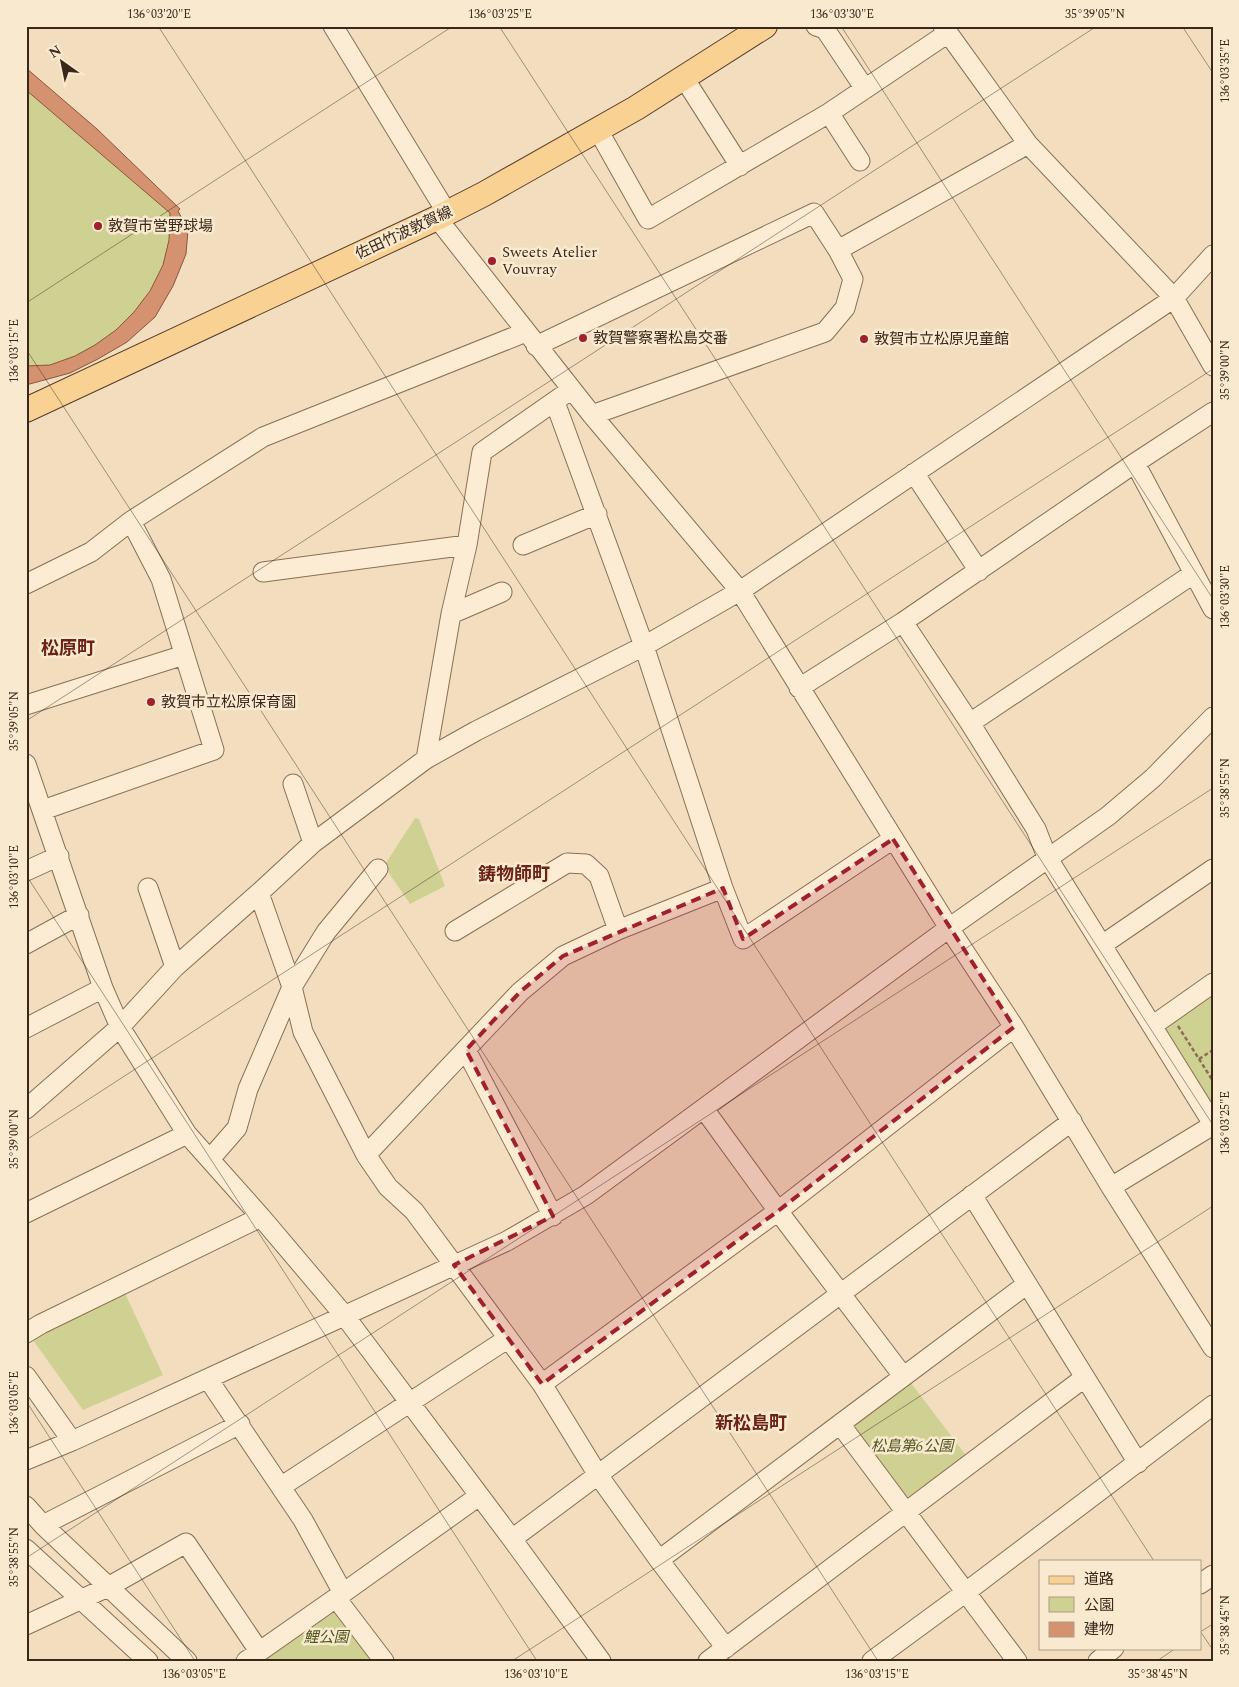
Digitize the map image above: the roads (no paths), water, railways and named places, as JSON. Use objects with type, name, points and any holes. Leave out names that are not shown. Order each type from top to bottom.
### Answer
[{"type":"main road","name":"佐田竹波敦賀線","points":[[26,410],[484,194],[598,130],[765,26]]},
{"type":"street","points":[[333,26],[442,215],[531,339],[740,592],[948,928],[1014,1027],[1111,1187],[1213,1348]]},
{"type":"street","points":[[816,26],[825,29],[865,88]]},
{"type":"street","points":[[598,130],[648,219],[829,113],[946,30],[1028,144],[1174,298],[1213,366]]},
{"type":"street","points":[[684,78],[740,166]]},
{"type":"street","points":[[829,113],[860,161]]},
{"type":"street","points":[[838,250],[1028,144]]},
{"type":"street","points":[[26,584],[91,552],[131,521],[264,437],[531,339],[814,213],[838,250],[853,279],[845,308],[825,332],[592,415]]},
{"type":"street","points":[[26,1109],[120,1027],[176,967],[313,842],[426,759],[476,731],[644,646],[740,592],[1174,298],[1213,255]]},
{"type":"street","points":[[426,759],[451,614],[467,545],[482,452],[572,389]]},
{"type":"street","points":[[555,402],[644,646],[723,888],[743,939],[893,839]]},
{"type":"street","points":[[799,688],[903,622],[1135,462],[1213,412]]},
{"type":"street","points":[[1135,462],[1193,574],[1213,608]]},
{"type":"street","points":[[914,473],[979,571]]},
{"type":"street","points":[[523,545],[597,514]]},
{"type":"street","points":[[43,810],[214,750],[161,579],[131,521]]},
{"type":"street","points":[[263,572],[467,545]]},
{"type":"street","points":[[970,723],[1193,574]]},
{"type":"street","points":[[451,614],[502,592]]},
{"type":"street","points":[[903,622],[970,723],[1036,829],[1047,857],[1213,1124],[1111,1187]]},
{"type":"street","points":[[26,705],[184,655]]},
{"type":"street","points":[[26,1460],[72,1441],[508,1241],[553,1216],[586,1195],[704,1109],[948,928],[1108,816],[1153,778],[1213,717]]},
{"type":"street","points":[[26,764],[31,795],[43,810],[104,988],[120,1027],[188,1134],[344,1316],[512,1539],[601,1661]]},
{"type":"street","points":[[294,784],[313,842]]},
{"type":"street","points":[[26,871],[59,856]]},
{"type":"street","points":[[455,931],[567,863],[586,864],[599,876],[618,930]]},
{"type":"street","points":[[210,1159],[237,1128],[248,1089],[292,987],[326,932],[378,869]]},
{"type":"street","points":[[1102,945],[1213,869]]},
{"type":"street","points":[[148,888],[176,967]]},
{"type":"street","points":[[366,1155],[520,992],[563,956],[618,930],[723,888]]},
{"type":"street","points":[[259,893],[292,987],[303,1032],[366,1155],[388,1188],[414,1211],[542,1384],[598,1475],[659,1560],[726,1648]]},
{"type":"street","points":[[26,944],[79,916]]},
{"type":"street","points":[[1152,1026],[1213,983]]},
{"type":"street","points":[[26,1028],[104,988]]},
{"type":"street","points":[[542,1384],[778,1211],[1014,1027]]},
{"type":"street","points":[[466,1050],[553,1216]]},
{"type":"street","points":[[704,1109],[778,1211],[903,1376]]},
{"type":"street","points":[[512,1539],[1072,1121]]},
{"type":"street","points":[[26,1212],[188,1134]]},
{"type":"street","points":[[972,1195],[1138,1463]]},
{"type":"street","points":[[26,1333],[261,1217]]},
{"type":"street","points":[[659,1560],[1026,1285]]},
{"type":"street","points":[[282,1486],[507,1339]]},
{"type":"street","points":[[26,1376],[72,1441]]},
{"type":"street","points":[[708,1661],[1084,1378]]},
{"type":"street","points":[[208,1379],[282,1486],[303,1520],[340,1596],[384,1661]]},
{"type":"street","points":[[872,1661],[1213,1405]]},
{"type":"street","points":[[43,1525],[240,1424]]},
{"type":"street","points":[[840,1424],[1018,1661]]},
{"type":"street","points":[[26,1625],[108,1586],[186,1542],[252,1656],[340,1596],[479,1496]]},
{"type":"street","points":[[26,1506],[43,1525],[187,1661]]},
{"type":"street","points":[[26,1549],[148,1661]]},
{"type":"street","points":[[1202,1583],[1213,1575]]},
{"type":"street","points":[[1098,1661],[1112,1650]]},
{"type":"place","name":"敦賀市営野球場","points":[[98,226]]},
{"type":"place","name":"Sweets Atelier Vouvray","points":[[492,261]]},
{"type":"place","name":"敦賀警察署松島交番","points":[[583,338]]},
{"type":"place","name":"敦賀市立松原児童館","points":[[864,339]]},
{"type":"place","name":"敦賀市立松原保育園","points":[[151,702]]},
{"type":"district","name":"松原町","points":[[68,648]]},
{"type":"district","name":"鋳物師町","points":[[514,874]]},
{"type":"district","name":"新松島町","points":[[751,1423]]},
{"type":"park label","name":"松島第6公園","points":[[912,1446]]},
{"type":"park label","name":"鯉公園","points":[[326,1637]]}]
